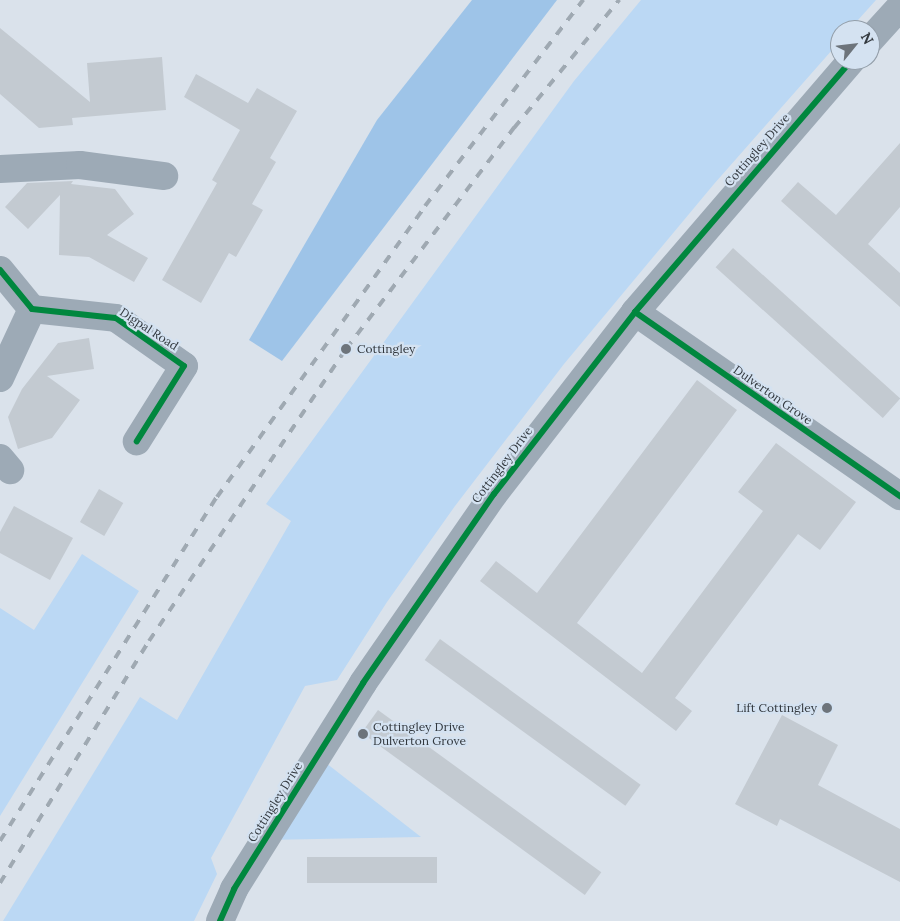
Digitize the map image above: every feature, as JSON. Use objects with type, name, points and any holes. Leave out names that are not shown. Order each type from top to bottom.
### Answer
[{"type":"street","points":[[880,29],[900,7]]},
{"type":"street","name":"Cottingley Drive","points":[[220,921],[234,889],[409,613],[494,494],[635,312],[843,70]]},
{"type":"street","points":[[0,168],[80,165],[164,176]]},
{"type":"street","points":[[0,270],[32,309],[0,378]]},
{"type":"street","name":"Digpal Road","points":[[32,309],[116,318],[184,366],[137,441]]},
{"type":"street","name":"Dulverton Grove","points":[[635,312],[900,496]]},
{"type":"shaded area","points":[[472,0],[557,0],[282,361],[249,340],[377,120]]},
{"type":"shaded area","points":[[641,0],[876,0],[858,20],[830,20],[830,52],[714,184],[564,364],[455,506],[387,602],[337,680],[305,686],[211,858],[217,874],[194,921],[3,921],[140,697],[177,720],[291,521],[266,504],[574,81]]},
{"type":"shaded area","points":[[82,554],[139,591],[0,816],[0,608],[34,630]]},
{"type":"shaded area","points":[[317,756],[421,837],[265,840]]},
{"type":"building","points":[[0,28],[90,102],[87,63],[162,57],[166,110],[72,118],[73,125],[39,128],[0,94]]},
{"type":"building","points":[[196,74],[248,103],[257,88],[297,111],[270,158],[276,162],[252,204],[263,210],[236,257],[229,253],[201,303],[162,280],[217,183],[212,180],[240,130],[184,97]]},
{"type":"building","points":[[900,143],[900,207],[868,244],[900,273],[900,307],[781,201],[798,182],[836,215]]},
{"type":"building","points":[[73,181],[71,184],[115,189],[134,214],[107,235],[148,258],[134,282],[89,257],[59,255],[60,195],[28,229],[5,207],[27,183]]},
{"type":"building","points":[[733,248],[900,398],[883,418],[716,267]]},
{"type":"building","points":[[89,338],[94,369],[47,376],[80,400],[52,438],[18,449],[8,417],[22,389],[58,343]]},
{"type":"building","points":[[697,380],[737,410],[577,623],[642,673],[763,511],[738,492],[776,443],[856,502],[820,550],[798,534],[675,698],[692,711],[676,731],[480,581],[496,561],[537,593]]},
{"type":"building","points":[[99,489],[123,503],[104,536],[80,522]]},
{"type":"building","points":[[14,506],[73,538],[50,580],[0,553],[0,532]]},
{"type":"building","points":[[440,639],[641,785],[625,806],[425,660]]},
{"type":"building","points":[[378,710],[601,872],[585,895],[362,733]]},
{"type":"building","points":[[782,715],[838,745],[818,785],[900,829],[900,882],[780,819],[777,826],[735,804]]},
{"type":"building","points":[[307,857],[437,857],[437,883],[307,883]]},
{"type":"railway","points":[[0,841],[217,497],[425,206],[583,0]]},
{"type":"railway","points":[[0,883],[149,641],[346,349],[514,128],[619,0]]},
{"type":"cycle path","points":[[220,921],[234,889],[363,683],[494,494],[635,312],[843,70]]},
{"type":"cycle path","points":[[0,270],[32,309],[116,318],[184,366],[137,441]]},
{"type":"cycle path","points":[[635,312],[900,496]]},
{"type":"place","name":"Cottingley","points":[[346,349]]},
{"type":"place","name":"Lift Cottingley","points":[[827,708]]},
{"type":"place","name":"Cottingley Drive Dulverton Grove","points":[[363,734]]}]
